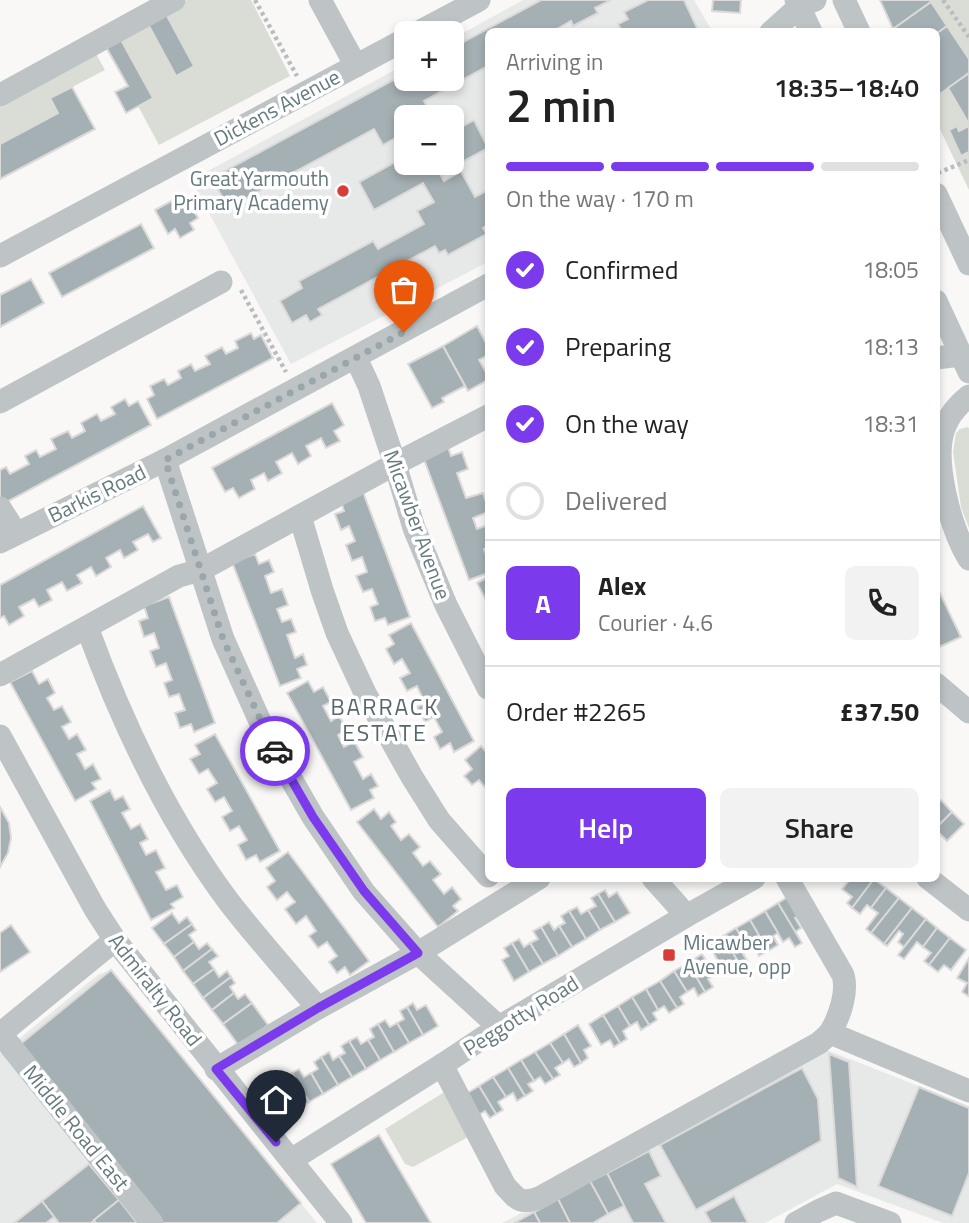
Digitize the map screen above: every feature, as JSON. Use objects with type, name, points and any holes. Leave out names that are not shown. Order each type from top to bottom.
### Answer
[{"type":"street","points":[[0,95],[174,0]]},
{"type":"street","points":[[320,0],[356,66]]},
{"type":"street","points":[[440,21],[479,0]]},
{"type":"street","points":[[844,0],[857,28]]},
{"type":"street","points":[[775,28],[803,2],[810,28]]},
{"type":"street","name":"Dickens Avenue","points":[[0,256],[394,45]]},
{"type":"street","points":[[940,202],[969,264]]},
{"type":"street","points":[[0,402],[221,282]]},
{"type":"street","name":"Barkis Road","points":[[8,538],[165,460],[485,287]]},
{"type":"street","points":[[940,310],[965,363]]},
{"type":"street","name":"Micawber Avenue","points":[[356,358],[369,386],[414,528],[446,605],[485,682]]},
{"type":"street","points":[[940,359],[965,363]]},
{"type":"street","points":[[969,396],[958,405],[944,426],[940,446],[942,479],[953,526],[969,559]]},
{"type":"street","points":[[0,675],[179,576],[201,570],[485,418]]},
{"type":"street","points":[[165,460],[223,639],[267,737],[313,817],[364,891],[418,953],[499,1027]]},
{"type":"street","points":[[0,508],[8,538]]},
{"type":"street","points":[[300,516],[337,633],[365,693],[439,820],[485,871]]},
{"type":"street","points":[[87,627],[106,678],[145,764],[196,853],[229,902],[318,1008]]},
{"type":"street","points":[[940,687],[969,712]]},
{"type":"street","name":"Admiralty Road","points":[[0,736],[95,909],[115,940],[341,1223]]},
{"type":"street","points":[[495,882],[511,897]]},
{"type":"street","points":[[216,1069],[318,1008],[418,953],[533,882]]},
{"type":"street","points":[[657,882],[686,916]]},
{"type":"street","name":"Peggotty Road","points":[[291,1160],[499,1027],[747,882]]},
{"type":"street","points":[[442,1065],[505,1186],[516,1199],[526,1202],[539,1199],[819,1043],[830,1033],[838,1016],[846,983],[789,882]]},
{"type":"street","points":[[933,882],[969,910]]},
{"type":"street","points":[[0,1034],[115,940]]},
{"type":"street","points":[[830,1033],[969,1091]]},
{"type":"street","name":"Middle Road East","points":[[0,1034],[152,1223]]},
{"type":"street","points":[[796,1223],[836,1203],[890,1223]]},
{"type":"path","points":[[256,0],[307,93]]},
{"type":"path","points":[[943,0],[969,37]]},
{"type":"path","points":[[940,172],[969,160]]},
{"type":"path","points":[[221,282],[229,280],[239,285],[296,390]]},
{"type":"shaded area","points":[[187,0],[251,0],[290,76],[159,145],[138,106],[153,98],[120,38],[148,24],[176,75],[194,67],[166,14]]},
{"type":"shaded area","name":"Great Yarmouth Primary Academy","points":[[523,0],[694,0],[710,28],[485,28],[485,264],[291,364],[191,180],[394,70],[394,91],[464,91],[464,32]]},
{"type":"shaded area","points":[[880,0],[969,0],[969,190],[940,129],[940,28],[894,28]]},
{"type":"shaded area","points":[[95,52],[105,70],[51,98],[58,113],[0,144],[0,102]]},
{"type":"shaded area","points":[[967,427],[969,528],[961,507],[953,452],[956,433]]},
{"type":"shaded area","points":[[108,971],[317,1223],[0,1223],[0,1054],[99,974]]},
{"type":"shaded area","points":[[827,1050],[969,1106],[969,1223],[943,1223],[837,1184],[765,1223],[502,1223],[668,1137]]},
{"type":"shaded area","points":[[446,1091],[470,1136],[413,1167],[405,1164],[385,1129]]},
{"type":"building","points":[[541,0],[611,0],[595,8],[598,13],[573,26],[571,21],[559,28],[489,28]]},
{"type":"building","points":[[648,0],[684,0],[697,28],[620,28],[618,24],[628,19],[624,12]]},
{"type":"building","points":[[713,0],[741,0],[740,13],[712,11]]},
{"type":"building","points":[[880,0],[930,0],[931,2],[893,28]]},
{"type":"building","points":[[931,2],[947,26],[940,31],[940,28],[894,28]]},
{"type":"building","points":[[166,14],[194,66],[176,76],[148,24]]},
{"type":"building","points":[[947,26],[969,59],[969,73],[940,94],[940,31]]},
{"type":"building","points":[[485,30],[485,68],[464,79],[464,42]]},
{"type":"building","points":[[120,38],[153,98],[126,113],[115,92],[128,86],[106,47]]},
{"type":"building","points":[[969,73],[969,124],[948,88]]},
{"type":"building","points":[[394,79],[394,91],[442,91],[424,101],[426,105],[394,105],[394,139],[383,145],[374,129],[228,208],[212,178]]},
{"type":"building","points":[[72,87],[95,129],[0,179],[0,144],[58,113],[50,98]]},
{"type":"building","points":[[474,120],[485,142],[485,150],[464,161],[464,125]]},
{"type":"building","points":[[957,126],[959,131],[969,126],[969,152],[961,156],[949,130]]},
{"type":"building","points":[[394,163],[394,175],[441,175],[444,181],[454,175],[463,175],[475,197],[485,192],[485,235],[448,255],[445,250],[439,253],[435,246],[318,309],[322,315],[310,322],[306,315],[292,323],[280,301],[302,288],[299,281],[373,241],[378,249],[424,224],[417,211],[434,202],[423,183],[374,210],[359,182]]},
{"type":"building","points":[[184,194],[198,218],[190,223],[194,230],[180,238],[175,229],[168,234],[155,210]]},
{"type":"building","points":[[141,224],[154,248],[62,297],[49,273]]},
{"type":"building","points":[[31,279],[44,303],[0,327],[0,295]]},
{"type":"building","points":[[477,326],[485,341],[485,357],[479,360],[485,371],[485,382],[468,391],[443,346]]},
{"type":"building","points":[[251,333],[254,339],[261,335],[273,358],[157,419],[147,399],[154,395],[150,386],[164,379],[168,385],[181,378],[178,371],[191,364],[195,371],[210,364],[205,356],[222,347],[226,354],[238,348],[235,341]]},
{"type":"building","points":[[443,346],[465,386],[442,398],[444,402],[432,408],[408,364]]},
{"type":"building","points":[[125,399],[129,406],[138,401],[151,425],[3,504],[0,499],[0,470],[6,467],[10,474],[29,464],[25,456],[36,450],[40,457],[56,449],[51,439],[68,431],[72,438],[85,431],[81,423],[97,414],[101,421],[115,414],[111,407]]},
{"type":"building","points":[[332,403],[344,425],[334,431],[340,441],[326,448],[321,438],[306,446],[311,456],[298,464],[292,453],[276,462],[282,473],[268,481],[264,473],[251,480],[255,489],[239,498],[233,488],[225,492],[212,468]]},
{"type":"building","points":[[447,444],[451,456],[462,452],[468,469],[457,473],[466,498],[483,493],[485,499],[485,513],[473,518],[477,529],[485,526],[485,574],[469,580],[422,454]]},
{"type":"building","points":[[363,492],[410,617],[388,625],[385,618],[375,621],[370,607],[378,604],[372,589],[363,592],[356,576],[367,572],[362,557],[352,561],[346,545],[355,541],[349,526],[341,530],[335,514],[344,511],[341,501]]},
{"type":"building","points":[[143,506],[161,538],[153,542],[148,534],[133,542],[138,550],[124,558],[120,550],[106,558],[111,567],[96,576],[91,567],[77,575],[82,583],[67,591],[62,582],[47,590],[52,600],[39,607],[34,599],[19,607],[24,616],[9,625],[4,616],[0,618],[0,585]]},
{"type":"building","points":[[255,554],[259,564],[269,560],[274,572],[265,576],[271,593],[282,589],[288,605],[277,609],[282,622],[291,619],[296,632],[287,635],[295,658],[303,654],[307,665],[297,669],[301,678],[280,686],[232,562]]},
{"type":"building","points":[[485,579],[485,598],[477,583]]},
{"type":"building","points":[[940,593],[961,637],[940,647]]},
{"type":"building","points":[[169,597],[215,723],[194,732],[191,724],[180,728],[175,713],[185,710],[179,694],[169,697],[164,683],[172,680],[166,663],[156,667],[150,651],[159,648],[154,633],[144,637],[139,621],[148,618],[144,606]]},
{"type":"building","points":[[411,623],[474,741],[454,752],[450,743],[440,749],[434,737],[442,732],[434,717],[425,722],[417,707],[425,703],[417,686],[407,691],[400,678],[410,673],[402,659],[394,664],[386,649],[394,644],[389,635]]},
{"type":"building","points":[[32,671],[39,684],[48,679],[55,693],[47,698],[54,710],[62,706],[71,722],[62,727],[69,739],[77,734],[86,750],[77,754],[85,769],[93,764],[101,779],[92,783],[96,789],[75,801],[10,682]]},
{"type":"building","points":[[308,681],[314,692],[323,687],[331,702],[323,706],[331,721],[339,716],[347,729],[338,735],[344,747],[354,741],[363,757],[354,762],[363,779],[371,774],[378,786],[370,790],[374,798],[351,810],[287,693]]},
{"type":"building","points":[[215,734],[280,851],[260,862],[256,855],[246,860],[238,845],[247,840],[239,826],[230,831],[222,817],[232,811],[224,797],[215,802],[207,789],[217,783],[208,769],[199,774],[190,759],[200,754],[195,745]]},
{"type":"building","points":[[481,746],[485,751],[485,787],[479,780],[472,785],[464,776],[472,769],[465,760]]},
{"type":"building","points":[[110,790],[115,800],[123,796],[130,809],[122,813],[131,829],[140,824],[148,839],[140,843],[146,855],[156,850],[165,868],[156,872],[166,890],[177,885],[183,897],[171,904],[174,908],[151,920],[90,801]]},
{"type":"building","points":[[940,801],[952,812],[940,824]]},
{"type":"building","points":[[0,807],[9,823],[11,838],[8,853],[0,867]]},
{"type":"building","points":[[374,809],[381,819],[389,812],[396,822],[391,826],[401,840],[409,834],[420,847],[413,853],[423,866],[430,861],[441,874],[433,880],[444,894],[452,887],[461,899],[453,906],[458,911],[438,927],[357,822]]},
{"type":"building","points":[[952,812],[964,824],[947,841],[940,834],[940,824]]},
{"type":"building","points":[[288,852],[369,961],[350,975],[345,967],[337,973],[329,962],[337,956],[327,942],[318,948],[309,936],[316,931],[306,916],[296,924],[285,909],[295,902],[287,892],[277,900],[267,887],[275,881],[266,868]]},
{"type":"building","points":[[848,882],[872,882],[852,908],[847,903],[852,897],[842,889]]},
{"type":"building","points":[[872,882],[878,882],[886,888],[871,908],[867,905],[860,914],[852,908]]},
{"type":"building","points":[[886,888],[899,898],[871,933],[866,929],[878,913],[871,908]]},
{"type":"building","points":[[605,890],[609,897],[617,892],[630,913],[615,922],[598,894]]},
{"type":"building","points":[[598,894],[615,922],[600,930],[588,910],[596,906],[591,898]]},
{"type":"building","points":[[791,895],[803,914],[795,918],[801,928],[795,932],[778,903]]},
{"type":"building","points":[[899,898],[912,908],[884,944],[871,933]]},
{"type":"building","points":[[778,903],[802,943],[795,947],[789,938],[783,942],[765,911]]},
{"type":"building","points":[[577,907],[581,914],[588,910],[600,930],[586,939],[569,911]]},
{"type":"building","points":[[912,908],[926,919],[904,947],[898,942],[903,934],[899,931],[887,946],[884,944]]},
{"type":"building","points":[[569,911],[586,939],[572,947],[559,926],[565,923],[561,916]]},
{"type":"building","points":[[765,911],[778,933],[773,936],[778,945],[768,951],[750,920]]},
{"type":"building","points":[[172,913],[179,923],[187,917],[192,924],[164,944],[152,928]]},
{"type":"building","points":[[926,919],[937,928],[923,947],[917,942],[904,959],[898,955]]},
{"type":"building","points":[[750,920],[768,951],[759,956],[754,947],[749,951],[736,928]]},
{"type":"building","points":[[549,922],[554,930],[559,926],[572,947],[558,956],[541,927]]},
{"type":"building","points":[[192,924],[196,930],[189,935],[194,942],[174,957],[164,944]]},
{"type":"building","points":[[11,925],[30,952],[0,972],[0,933]]},
{"type":"building","points":[[541,927],[558,956],[543,964],[530,943],[538,939],[533,931]]},
{"type":"building","points":[[736,928],[749,951],[743,954],[748,962],[741,967],[723,936]]},
{"type":"building","points":[[937,928],[950,938],[929,965],[924,961],[931,953],[923,947]]},
{"type":"building","points":[[723,936],[741,967],[733,971],[727,961],[720,965],[709,944]]},
{"type":"building","points":[[950,938],[966,950],[951,970],[944,965],[938,972],[929,965]]},
{"type":"building","points":[[519,939],[524,947],[530,943],[543,964],[529,972],[512,943]]},
{"type":"building","points":[[194,942],[199,949],[207,943],[212,949],[183,971],[174,957]]},
{"type":"building","points":[[512,943],[529,972],[514,981],[502,960],[509,956],[504,948]]},
{"type":"building","points":[[212,949],[218,956],[209,962],[214,969],[193,984],[183,971]]},
{"type":"building","points":[[702,954],[715,975],[708,979],[713,987],[705,992],[688,963]]},
{"type":"building","points":[[969,958],[968,996],[962,992],[967,983],[957,978]]},
{"type":"building","points":[[688,963],[705,992],[698,996],[694,988],[687,992],[674,971]]},
{"type":"building","points":[[214,969],[219,977],[227,971],[231,977],[203,998],[193,984]]},
{"type":"building","points":[[111,970],[301,1203],[277,1223],[162,1223],[18,1046]]},
{"type":"building","points":[[674,971],[687,992],[680,997],[684,1004],[677,1008],[660,981]]},
{"type":"building","points":[[231,977],[235,983],[230,987],[234,993],[212,1010],[203,998]]},
{"type":"building","points":[[660,981],[677,1008],[669,1013],[664,1006],[658,1010],[646,989]]},
{"type":"building","points":[[646,989],[658,1010],[653,1013],[657,1020],[649,1025],[632,997]]},
{"type":"building","points":[[234,993],[238,999],[245,994],[252,1003],[223,1024],[212,1010]]},
{"type":"building","points":[[632,997],[649,1025],[641,1030],[637,1022],[630,1026],[618,1006]]},
{"type":"building","points":[[252,1003],[268,1025],[239,1046],[223,1024]]},
{"type":"building","points":[[413,1003],[417,1010],[426,1005],[438,1026],[423,1035],[407,1007]]},
{"type":"building","points":[[618,1006],[630,1026],[623,1031],[627,1039],[620,1043],[603,1015]]},
{"type":"building","points":[[407,1007],[423,1035],[409,1043],[397,1023],[404,1019],[400,1011]]},
{"type":"building","points":[[603,1015],[620,1043],[614,1047],[610,1040],[601,1045],[589,1024]]},
{"type":"building","points":[[385,1020],[390,1027],[397,1023],[409,1043],[394,1052],[378,1024]]},
{"type":"building","points":[[378,1024],[394,1052],[380,1060],[368,1040],[374,1037],[370,1029]]},
{"type":"building","points":[[578,1025],[591,1046],[584,1050],[588,1058],[581,1063],[564,1034]]},
{"type":"building","points":[[564,1034],[581,1063],[574,1067],[569,1059],[563,1063],[550,1043]]},
{"type":"building","points":[[357,1037],[361,1044],[368,1040],[380,1060],[366,1069],[349,1041]]},
{"type":"building","points":[[349,1041],[366,1069],[352,1077],[339,1056],[345,1053],[341,1046]]},
{"type":"building","points":[[550,1043],[563,1063],[555,1068],[560,1075],[553,1079],[535,1052]]},
{"type":"building","points":[[329,1052],[333,1060],[339,1056],[352,1077],[338,1085],[321,1057]]},
{"type":"building","points":[[535,1052],[553,1079],[545,1084],[540,1077],[534,1081],[521,1060]]},
{"type":"building","points":[[829,1054],[849,1062],[857,1187],[838,1178]]},
{"type":"building","points":[[321,1057],[338,1085],[323,1094],[311,1073],[318,1069],[314,1062]]},
{"type":"building","points":[[521,1060],[534,1081],[528,1084],[533,1091],[525,1096],[508,1068]]},
{"type":"building","points":[[508,1068],[525,1096],[517,1101],[513,1093],[506,1097],[493,1077]]},
{"type":"building","points":[[802,1068],[818,1099],[821,1141],[696,1210],[660,1145]]},
{"type":"building","points":[[299,1069],[304,1077],[311,1073],[323,1094],[309,1102],[292,1073]]},
{"type":"building","points":[[292,1073],[309,1102],[295,1111],[282,1090],[289,1086],[285,1078]]},
{"type":"building","points":[[493,1077],[506,1097],[498,1102],[503,1110],[496,1114],[479,1086]]},
{"type":"building","points":[[479,1086],[496,1114],[490,1118],[485,1111],[477,1116],[464,1095]]},
{"type":"building","points":[[919,1087],[969,1108],[969,1173],[952,1216],[878,1186]]},
{"type":"building","points":[[379,1135],[431,1223],[366,1223],[331,1164]]},
{"type":"building","points":[[649,1151],[661,1176],[645,1184],[666,1223],[633,1223],[607,1173]]},
{"type":"building","points":[[89,1164],[119,1200],[91,1223],[59,1223],[42,1201]]},
{"type":"building","points":[[607,1173],[624,1206],[608,1214],[590,1181]]},
{"type":"building","points":[[590,1181],[608,1214],[593,1223],[570,1223],[558,1199]]},
{"type":"building","points":[[734,1196],[748,1223],[711,1223],[705,1212]]},
{"type":"building","points":[[558,1199],[570,1223],[540,1223],[534,1212]]},
{"type":"building","points":[[119,1200],[137,1223],[96,1223],[94,1220]]},
{"type":"building","points":[[42,1201],[54,1217],[46,1223],[14,1223]]},
{"type":"building","points":[[534,1212],[540,1223],[514,1223]]},
{"type":"way so far","points":[[275,751],[223,639],[165,460],[404,332]]},
{"type":"place","name":"Great Yarmouth Primary Academy","points":[[343,191]]},
{"type":"place","name":"Micawber Avenue, opp","points":[[669,955]]},
{"type":"district","name":"BARRACK ESTATE","points":[[385,720]]},
{"type":"route","points":[[275,751],[313,817],[364,891],[418,953],[318,1008],[216,1069],[276,1142]]}]
